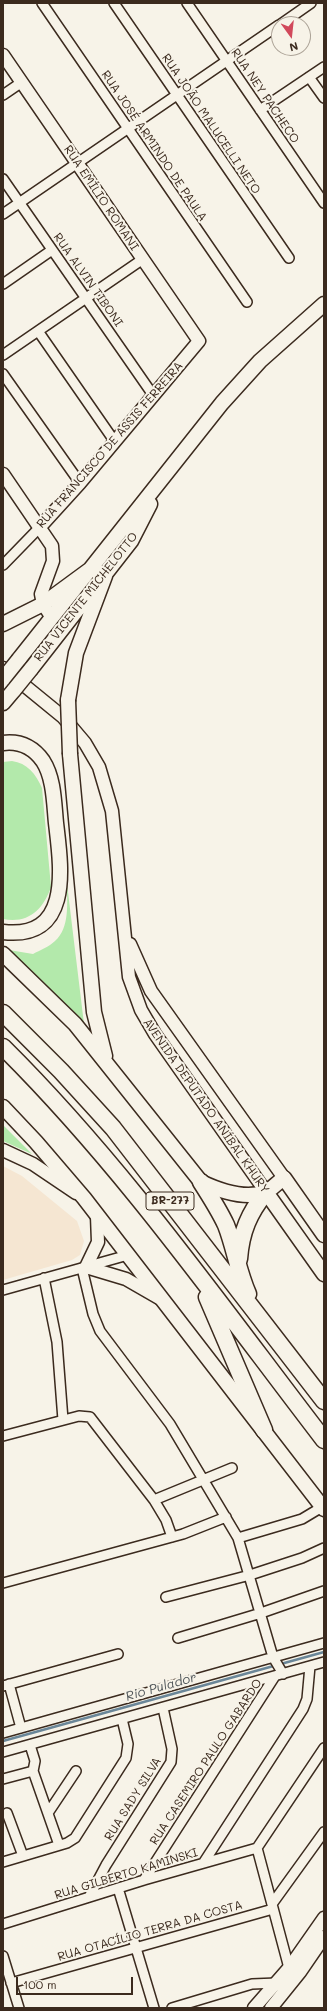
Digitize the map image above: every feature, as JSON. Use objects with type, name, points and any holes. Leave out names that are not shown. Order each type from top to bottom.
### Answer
[{"type":"highway","name":"BR-277","points":[[3,1013],[61,1071],[113,1128],[324,1401]]},
{"type":"highway","name":"BR-277","points":[[3,1048],[45,1090],[100,1152],[198,1275],[324,1440]]},
{"type":"highway","points":[[201,1182],[216,1205],[226,1226],[241,1278],[256,1314]]},
{"type":"highway","points":[[241,1278],[239,1260],[240,1242],[250,1213],[266,1192]]},
{"type":"highway","points":[[198,1275],[264,1430]]},
{"type":"main road","name":"RUA EMÍLIO ROMANI","points":[[3,55],[199,341]]},
{"type":"main road","name":"RUA VICENTE MICHELOTTO","points":[[3,679],[159,485],[202,428],[243,380],[284,339],[324,304]]},
{"type":"main road","name":"RUA FRANCISCO DE ASSIS FERREIRA","points":[[40,527],[80,483],[199,341]]},
{"type":"main road","points":[[3,474],[49,540],[53,551],[53,561],[41,589],[43,604],[52,618]]},
{"type":"main road","name":"RUA VICENTE MICHELOTTO","points":[[3,703],[105,576],[139,528],[159,485]]},
{"type":"main road","points":[[3,624],[43,604],[92,568],[105,576],[76,653],[68,700],[70,754],[94,1012],[108,1064]]},
{"type":"main road","points":[[3,668],[63,717],[85,743],[99,767],[112,811],[124,930]]},
{"type":"main road","points":[[3,743],[19,743],[29,747],[42,760],[47,769],[53,796],[61,874],[60,892],[56,903],[47,918],[32,929],[22,932],[3,932]]},
{"type":"main road","name":"AVENIDA DEPUTADO ANÍBAL KHURY","points":[[124,930],[135,958],[151,991],[324,1235]]},
{"type":"main road","name":"AVENIDA DEPUTADO ANÍBAL KHURY","points":[[124,930],[129,978],[133,993],[144,1016],[324,1274]]},
{"type":"main road","points":[[3,954],[59,1006],[89,1039],[201,1182],[226,1192],[239,1194],[266,1192],[284,1178]]},
{"type":"main road","points":[[3,1107],[36,1142],[84,1198],[323,1508]]},
{"type":"main road","points":[[3,1150],[33,1164],[84,1198]]},
{"type":"main road","points":[[97,1216],[98,1242],[84,1268],[126,1279],[163,1301]]},
{"type":"main road","points":[[254,2008],[289,1968],[324,1918]]},
{"type":"main road","points":[[271,2008],[300,1972],[324,1937]]},
{"type":"street","name":"RUA JOSÉ ARMINDO DE PAULA","points":[[42,3],[247,302]]},
{"type":"street","name":"RUA JOÃO MALUCELLI NETO","points":[[114,3],[289,258]]},
{"type":"street","points":[[293,16],[311,3]]},
{"type":"street","name":"RUA NEY PACHECO","points":[[190,4],[226,61],[324,203]]},
{"type":"street","points":[[3,214],[271,31]]},
{"type":"street","points":[[260,110],[324,67]]},
{"type":"street","points":[[309,77],[324,98]]},
{"type":"street","points":[[3,95],[22,82]]},
{"type":"street","name":"RUA ALVIN TIBONI","points":[[3,179],[153,395]]},
{"type":"street","points":[[3,284],[52,250]]},
{"type":"street","points":[[3,356],[143,259]]},
{"type":"street","points":[[38,331],[114,442]]},
{"type":"street","points":[[3,374],[80,483]]},
{"type":"street","name":"RUA FRANCISCO DE ASSIS FERREIRA","points":[[3,565],[40,527]]},
{"type":"street","points":[[3,1290],[128,1256]]},
{"type":"street","points":[[84,1268],[93,1314],[100,1331],[170,1424],[238,1538],[279,1675]]},
{"type":"street","points":[[44,1278],[57,1342],[63,1420]]},
{"type":"street","points":[[3,1436],[63,1420],[87,1416],[93,1420],[154,1500],[166,1520],[172,1537]]},
{"type":"street","points":[[154,1500],[232,1468]]},
{"type":"street","points":[[238,1538],[302,1519],[323,1508]]},
{"type":"street","points":[[3,1583],[172,1537],[226,1517]]},
{"type":"street","points":[[166,1597],[250,1575],[302,1558],[324,1548]]},
{"type":"street","points":[[178,1638],[324,1591]]},
{"type":"street","points":[[3,1733],[324,1643]]},
{"type":"street","points":[[21,1728],[6,1685],[118,1654]]},
{"type":"street","points":[[3,1752],[324,1662]]},
{"type":"street","points":[[204,1862],[303,1709],[307,1698],[310,1666]]},
{"type":"street","name":"RUA CASEMIRO PAULO GABARDO","points":[[144,1880],[279,1675]]},
{"type":"street","name":"RUA SADY SILVA","points":[[90,1897],[106,1865],[171,1762],[172,1749],[163,1708]]},
{"type":"street","points":[[3,1862],[71,1841],[78,1834],[126,1758],[128,1744],[122,1719]]},
{"type":"street","points":[[30,1745],[35,1761],[33,1770],[59,1845]]},
{"type":"street","points":[[289,1968],[257,1848],[324,1748]]},
{"type":"street","points":[[3,1779],[33,1770]]},
{"type":"street","points":[[48,1813],[76,1771]]},
{"type":"street","points":[[7,1813],[23,1856]]},
{"type":"street","points":[[273,1906],[324,1832]]},
{"type":"street","name":"RUA GILBERTO KAMINSKI","points":[[3,1924],[204,1862],[257,1848]]},
{"type":"street","points":[[118,1888],[154,2008]]},
{"type":"street","name":"RUA OTACÍLIO TERRA DA COSTA","points":[[11,1983],[136,1948],[273,1906]]},
{"type":"street","points":[[3,1956],[19,2008]]},
{"type":"street","points":[[172,2008],[252,1984],[277,1983]]},
{"type":"shaded area","points":[[3,1166],[22,1176],[77,1221],[84,1241],[80,1255],[72,1260],[3,1280]]},
{"type":"green space","points":[[12,761],[27,767],[37,778],[42,788],[51,887],[39,909],[27,917],[12,920],[3,919],[3,762]]},
{"type":"green space","points":[[67,884],[84,1024],[9,950],[33,954],[50,945],[60,936],[67,915]]},
{"type":"green space","points":[[3,1125],[32,1154],[3,1141]]},
{"type":"waterway","name":"Rio Pulador","points":[[3,1741],[324,1652]]}]
